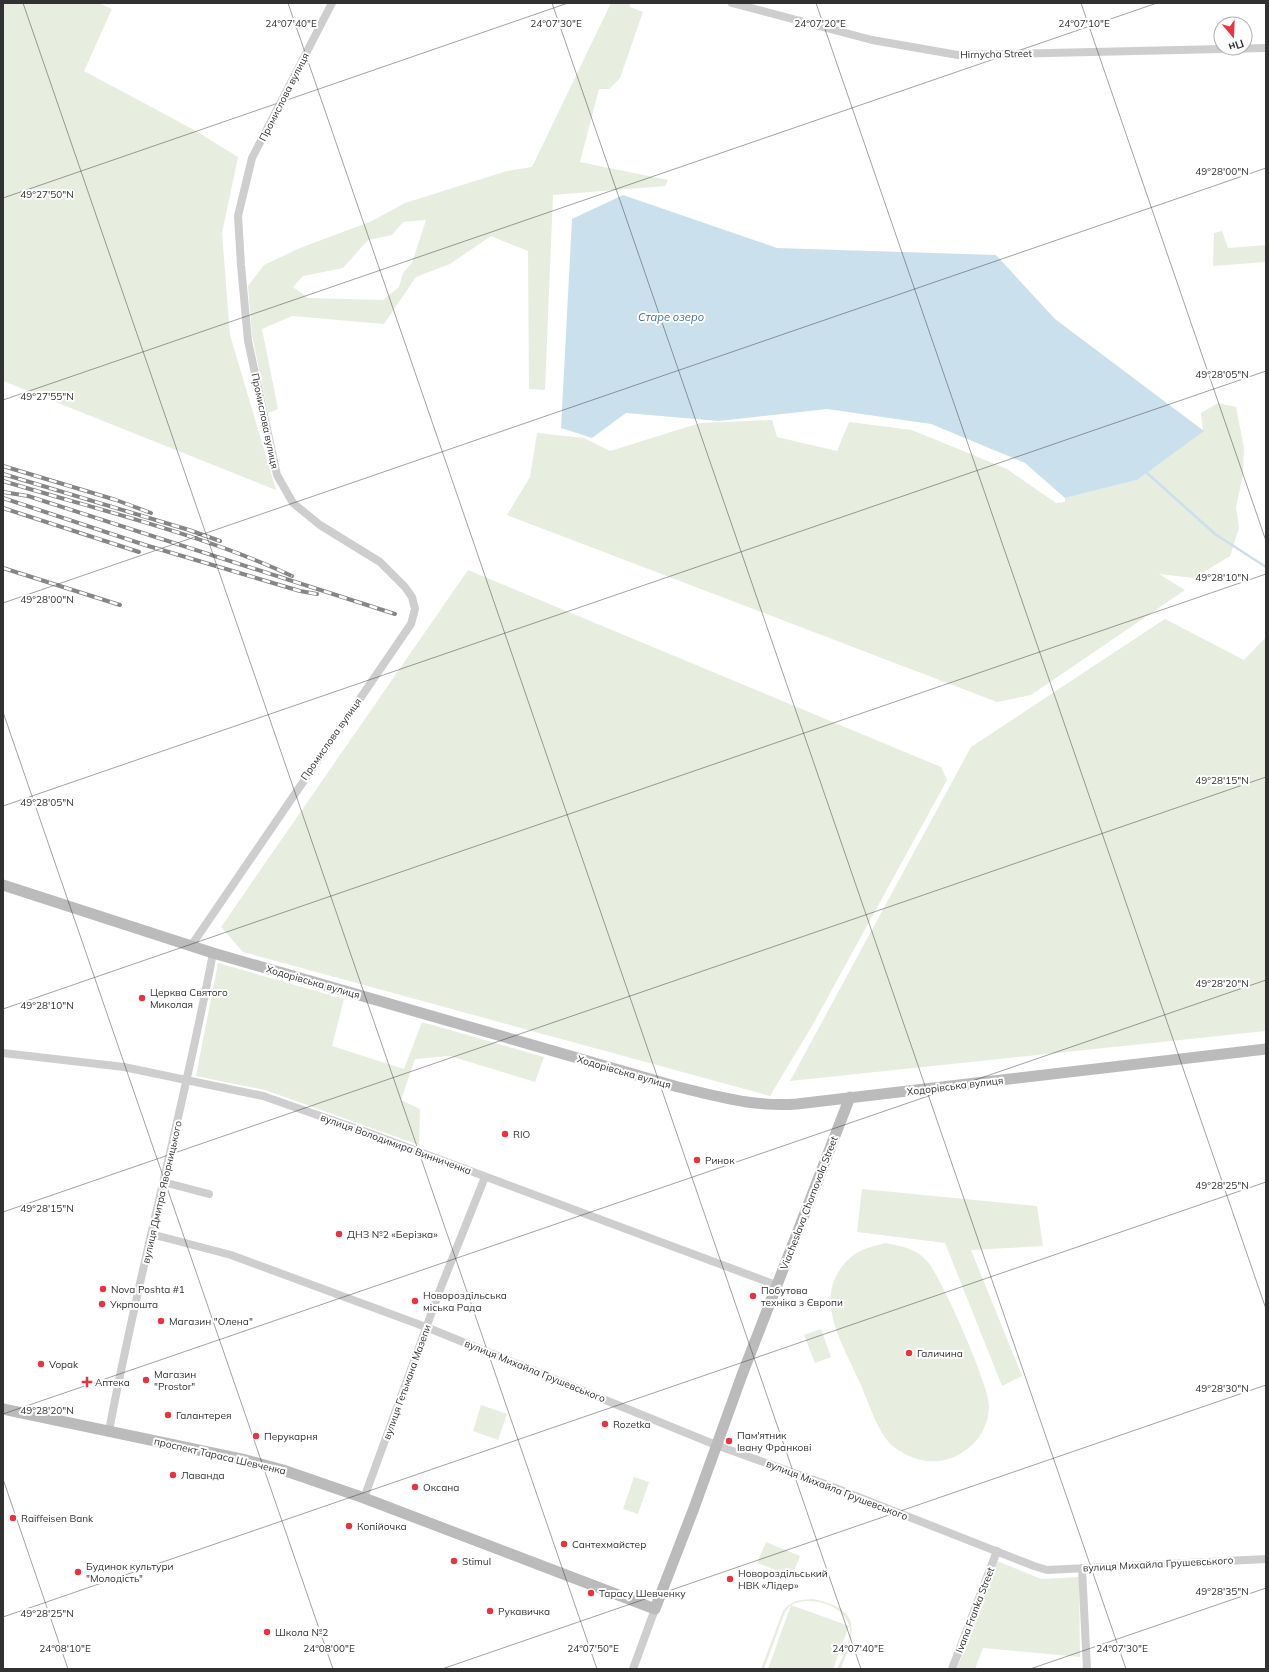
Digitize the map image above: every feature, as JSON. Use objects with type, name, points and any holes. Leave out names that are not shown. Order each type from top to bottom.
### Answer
[{"type":"main road","name":"Ходорівська вулиця","points":[[3,885],[213,953],[692,1091],[748,1103],[771,1106],[930,1089],[1266,1049]]},
{"type":"main road","name":"Viacheslava Chornovola Street","points":[[655,1609],[776,1285],[803,1222],[850,1097]]},
{"type":"main road","name":"проспект Тараса Шевченка","points":[[3,1409],[276,1468],[364,1498],[655,1609]]},
{"type":"street","name":"Промислова вулиця","points":[[191,946],[411,624],[415,609],[412,597],[405,587],[380,562],[320,525],[293,503],[277,475],[248,341],[240,265],[238,216],[243,194],[252,158],[332,3]]},
{"type":"street","name":"Hirnycha Street","points":[[732,3],[872,40],[958,55],[1266,48]]},
{"type":"street","name":"вулиця Дмитра Яворницького","points":[[109,1431],[151,1234],[187,1079],[213,953]]},
{"type":"street","name":"вулиця Володимира Винниченка","points":[[3,1053],[124,1067],[263,1096],[776,1285]]},
{"type":"street","name":"вулиця Гетьмана Мазепи","points":[[364,1498],[426,1327],[485,1177]]},
{"type":"street","points":[[163,1182],[209,1194]]},
{"type":"street","name":"вулиця Михайла Грушевського","points":[[151,1234],[231,1255],[426,1327],[716,1445],[825,1484],[1047,1570],[1266,1559]]},
{"type":"street","name":"Ivana Franka Street","points":[[952,1669],[997,1551]]},
{"type":"street","points":[[1082,1568],[1087,1669]]},
{"type":"street","name":"Viacheslava Chornovola Street","points":[[633,1669],[655,1609]]},
{"type":"shaded area","points":[[3,3],[99,3],[112,9],[84,71],[196,131],[238,157],[222,233],[230,335],[276,490],[3,381]]},
{"type":"shaded area","points":[[611,3],[630,3],[630,7],[643,12],[620,78],[609,89],[599,89],[580,162],[668,180],[665,186],[553,195],[545,390],[529,389],[528,251],[491,236],[450,264],[416,277],[384,324],[292,316],[262,329],[278,409],[268,413],[252,335],[248,286],[264,265],[300,248],[372,221],[405,203],[507,171],[532,167]],"holes":[[[426,220],[412,263],[403,273],[399,287],[383,300],[308,298],[293,287],[303,276],[343,268],[368,240],[392,235],[403,222]]]},
{"type":"shaded area","points":[[1222,231],[1228,248],[1266,245],[1266,262],[1213,266],[1214,233]]},
{"type":"shaded area","points":[[1218,403],[1236,407],[1244,448],[1243,475],[1236,507],[1239,528],[1230,556],[1194,578],[1159,574],[1185,590],[1031,695],[997,702],[507,515],[530,477],[537,433],[584,438],[610,451],[700,423],[772,420],[777,437],[837,451],[849,422],[912,430],[1007,469],[1056,503],[1065,502],[1065,498],[1137,480],[1203,431],[1201,413]]},
{"type":"shaded area","points":[[468,570],[941,767],[947,780],[812,1026],[770,1096],[243,952],[221,927]]},
{"type":"shaded area","points":[[1165,619],[1244,660],[1266,637],[1266,1031],[790,1081],[971,747]]},
{"type":"shaded area","points":[[218,963],[344,999],[332,1046],[404,1069],[422,1022],[544,1057],[535,1082],[450,1056],[415,1059],[401,1100],[420,1109],[419,1145],[265,1090],[196,1076]]},
{"type":"shaded area","points":[[862,1189],[1037,1206],[1043,1246],[971,1250],[1022,1376],[1002,1386],[945,1243],[857,1232]]},
{"type":"shaded area","name":"Галичина","points":[[886,1243],[914,1251],[927,1261],[934,1271],[964,1333],[987,1396],[989,1407],[987,1421],[982,1433],[969,1448],[955,1457],[946,1460],[928,1461],[911,1457],[894,1447],[883,1435],[874,1418],[836,1328],[832,1313],[831,1299],[833,1285],[839,1271],[849,1259],[860,1251]]},
{"type":"shaded area","points":[[821,1329],[831,1357],[815,1363],[804,1335]]},
{"type":"shaded area","points":[[481,1405],[507,1414],[498,1440],[473,1431]]},
{"type":"shaded area","points":[[634,1477],[649,1482],[638,1514],[623,1509]]},
{"type":"shaded area","points":[[766,1542],[800,1556],[792,1576],[757,1563]]},
{"type":"shaded area","points":[[997,1561],[1041,1579],[1079,1577],[1080,1657],[983,1648],[975,1669],[957,1669]]},
{"type":"shaded area","points":[[813,1599],[840,1609],[848,1615],[851,1623],[850,1643],[841,1669],[837,1669],[850,1636],[849,1625],[846,1618],[833,1607],[816,1601],[798,1602],[791,1605],[785,1612],[764,1669],[761,1669],[783,1611],[789,1605],[800,1600]]},
{"type":"shaded area","points":[[791,1605],[849,1626],[833,1669],[768,1669]]},
{"type":"water","name":"Старе озеро","points":[[623,195],[777,248],[996,255],[1055,319],[1204,431],[1137,480],[1065,498],[1025,463],[931,424],[827,409],[719,421],[626,413],[592,438],[561,428],[572,219]]},
{"type":"waterway","points":[[1147,473],[1215,534],[1266,567]]},
{"type":"railway","points":[[3,466],[116,500],[151,513]]},
{"type":"railway","points":[[3,474],[189,530],[220,541]]},
{"type":"railway","points":[[3,481],[186,535],[258,561],[292,576]]},
{"type":"railway","points":[[3,492],[28,496],[395,614]]},
{"type":"railway","points":[[3,498],[145,545],[300,591],[317,594]]},
{"type":"railway","points":[[3,508],[139,552]]},
{"type":"railway","points":[[3,568],[120,605]]},
{"type":"place","name":"Церква Святого Миколая","points":[[142,998]]},
{"type":"place","name":"RIO","points":[[505,1134]]},
{"type":"place","name":"Ринок","points":[[697,1160]]},
{"type":"place","name":"ДНЗ №2 «Берізка»","points":[[339,1234]]},
{"type":"place","name":"Nova Poshta #1","points":[[103,1289]]},
{"type":"place","name":"Побутова техніка з Європи","points":[[753,1296]]},
{"type":"place","name":"Новороздільська міська Рада","points":[[415,1301]]},
{"type":"place","name":"Укрпошта","points":[[102,1304]]},
{"type":"place","name":"Магазин \"Олена\"","points":[[161,1321]]},
{"type":"place","name":"Галичина","points":[[909,1353]]},
{"type":"place","name":"Vopak","points":[[41,1364]]},
{"type":"place","name":"Магазин \"Prostor\"","points":[[146,1380]]},
{"type":"place","name":"Аптека","points":[[87,1382]]},
{"type":"place","name":"Галантерея","points":[[168,1415]]},
{"type":"place","name":"Rozetka","points":[[605,1424]]},
{"type":"place","name":"Перукарня","points":[[256,1436]]},
{"type":"place","name":"Пам'ятник Івану Франкові","points":[[729,1441]]},
{"type":"place","name":"Лаванда","points":[[173,1475]]},
{"type":"place","name":"Оксана","points":[[415,1487]]},
{"type":"place","name":"Raiffeisen Bank","points":[[13,1518]]},
{"type":"place","name":"Копійочка","points":[[349,1526]]},
{"type":"place","name":"Сантехмайстер","points":[[564,1544]]},
{"type":"place","name":"Stimul","points":[[454,1561]]},
{"type":"place","name":"Будинок культури \"Молодість\"","points":[[78,1572]]},
{"type":"place","name":"Новороздільський НВК «Лідер»","points":[[730,1579]]},
{"type":"place","name":"Тарасу Шевченку","points":[[591,1593]]},
{"type":"place","name":"Рукавичка","points":[[490,1611]]},
{"type":"place","name":"Школа №2","points":[[267,1632]]}]
